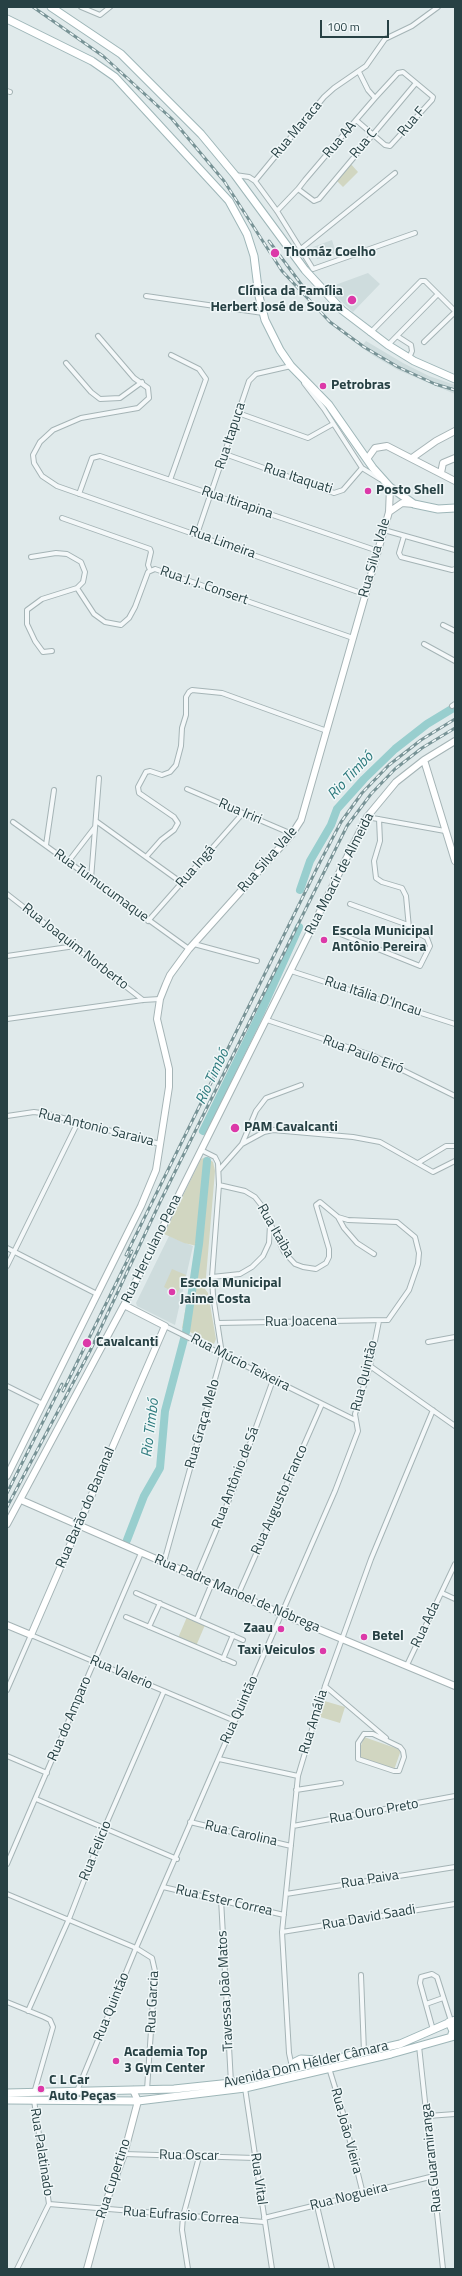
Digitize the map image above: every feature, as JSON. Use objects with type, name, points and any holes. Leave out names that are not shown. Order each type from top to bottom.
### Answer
[{"type":"main road","points":[[51,7],[121,54],[201,134],[235,175],[305,270],[342,310],[370,333],[409,358],[455,379]]},
{"type":"main road","points":[[7,19],[92,61],[115,77],[218,189],[237,215],[250,243],[263,313],[270,330],[291,366],[329,405],[382,480],[390,488],[414,504],[438,509],[455,508]]},
{"type":"main road","points":[[412,458],[436,440],[455,431]]},
{"type":"main road","points":[[367,459],[375,448],[383,445],[412,458],[455,481]]},
{"type":"main road","points":[[441,474],[443,463],[455,458]]},
{"type":"main road","name":"Rua Silva Vale","points":[[7,1476],[152,1182],[158,1163],[169,1076],[158,1027],[160,999],[170,975],[189,949],[292,834],[303,815],[364,594],[389,512],[390,488]]},
{"type":"main road","name":"Rua Silva Vale","points":[[389,512],[402,503],[414,504]]},
{"type":"main road","name":"Rua Moacir de Almeida","points":[[291,971],[367,816],[396,782],[424,760],[455,741]]},
{"type":"main road","points":[[424,760],[455,860]]},
{"type":"main road","name":"Rua Herculano Pena","points":[[7,1524],[124,1305],[291,971]]},
{"type":"main road","name":"Rua Múcio Teixeira","points":[[124,1305],[165,1326]]},
{"type":"main road","name":"Rua Barão do Bananal","points":[[31,1635],[165,1326]]},
{"type":"main road","name":"Rua Padre Manoel de Nóbrega","points":[[21,1500],[79,1524],[282,1614],[408,1665],[455,1686]]},
{"type":"main road","name":"Rua Valerio","points":[[7,1625],[31,1635]]},
{"type":"main road","points":[[452,2021],[453,2036]]},
{"type":"main road","name":"Avenida Dom Hélder Câmara","points":[[7,2093],[34,2097],[138,2101],[245,2088],[326,2060],[400,2044],[452,2021]]},
{"type":"main road","name":"Avenida Dom Hélder Câmara","points":[[7,2100],[76,2092],[174,2090],[231,2084],[293,2071],[329,2068],[453,2036]]},
{"type":"main road","points":[[293,2071],[295,2062],[301,2059],[326,2060]]},
{"type":"main road","points":[[133,2090],[138,2101]]},
{"type":"main road","name":"Rua Cupertino","points":[[87,2269],[103,2210],[124,2154],[138,2101]]},
{"type":"street","points":[[81,7],[97,14],[104,14],[110,7]]},
{"type":"street","name":"Rua Maraca","points":[[254,181],[324,97],[343,81],[359,72],[385,39],[412,26],[438,7]]},
{"type":"street","points":[[359,72],[368,90],[375,98]]},
{"type":"street","name":"Rua AA","points":[[277,211],[298,189],[395,75],[404,72],[416,83]]},
{"type":"street","name":"Rua F","points":[[372,134],[385,145],[393,144],[432,100],[433,96],[416,83]]},
{"type":"street","name":"Rua C","points":[[298,189],[311,200],[314,201],[319,199],[416,83]]},
{"type":"street","points":[[356,120],[372,134]]},
{"type":"street","points":[[302,248],[395,173]]},
{"type":"street","points":[[235,175],[249,177],[254,181],[277,211],[302,248],[311,266],[316,269],[415,233]]},
{"type":"street","points":[[370,333],[421,281],[425,281],[455,311],[424,342]]},
{"type":"street","points":[[388,345],[438,294]]},
{"type":"street","points":[[146,296],[263,313]]},
{"type":"street","points":[[66,363],[91,392],[100,399],[120,398],[142,382],[134,378],[98,336]]},
{"type":"street","points":[[397,336],[411,345],[412,351],[409,358]]},
{"type":"street","points":[[170,480],[206,380],[199,369],[171,355]]},
{"type":"street","name":"Rua Itapuca","points":[[197,534],[238,413],[252,377],[259,373],[291,366]]},
{"type":"street","points":[[300,376],[362,468],[382,480]]},
{"type":"street","name":"Rua Limeira","points":[[142,382],[148,388],[150,395],[147,402],[138,408],[81,418],[61,426],[46,436],[35,449],[33,455],[34,463],[42,476],[57,486],[364,594]]},
{"type":"street","points":[[238,413],[308,438],[333,424]]},
{"type":"street","name":"Rua Itaquati","points":[[225,454],[334,493],[343,490],[362,468]]},
{"type":"street","name":"Rua Itirapina","points":[[79,494],[91,461],[97,456],[378,551]]},
{"type":"street","points":[[62,518],[150,549],[151,552],[148,565],[150,570]]},
{"type":"street","points":[[384,530],[455,550]]},
{"type":"street","points":[[404,536],[399,553],[401,556],[452,570],[455,569]]},
{"type":"street","points":[[31,556],[61,553],[77,558],[84,567],[85,572],[83,582],[77,588],[42,599],[27,610],[27,624],[34,641],[43,652],[52,651]]},
{"type":"street","name":"Rua J. J. Consert","points":[[77,588],[94,614],[105,622],[121,625],[129,618],[150,570],[156,569],[353,638]]},
{"type":"street","points":[[443,625],[455,631]]},
{"type":"street","points":[[424,644],[455,661]]},
{"type":"street","points":[[146,857],[161,840],[177,826],[174,817],[139,793],[138,787],[146,772],[150,771],[162,775],[170,772],[176,765],[181,746],[182,728],[186,716],[186,696],[192,690],[222,693],[236,697],[327,731]]},
{"type":"street","points":[[91,879],[99,778]]},
{"type":"street","name":"Rua Iriri","points":[[187,789],[292,834]]},
{"type":"street","points":[[46,845],[54,790]]},
{"type":"street","name":"Rua Ingá","points":[[148,921],[243,813]]},
{"type":"street","points":[[367,816],[445,831]]},
{"type":"street","points":[[338,933],[420,966],[428,952],[430,942],[427,938],[412,932],[408,925],[404,890],[378,881],[375,875],[374,861],[379,846],[379,819]]},
{"type":"street","points":[[96,821],[182,883]]},
{"type":"street","name":"Rua Tumucumaque","points":[[13,822],[148,921],[189,949]]},
{"type":"street","points":[[68,862],[95,827]]},
{"type":"street","name":"Rua Joaquim Norberto","points":[[7,894],[143,1000]]},
{"type":"street","points":[[350,904],[408,925]]},
{"type":"street","points":[[194,944],[257,961]]},
{"type":"street","points":[[7,956],[75,946]]},
{"type":"street","name":"Rua Itália D'Incau","points":[[291,971],[455,1024]]},
{"type":"street","points":[[7,1019],[143,1000],[160,999]]},
{"type":"street","name":"Rua Paulo Eiró","points":[[267,1020],[374,1056],[455,1096]]},
{"type":"street","points":[[219,1170],[242,1144],[256,1111],[266,1098],[301,1085]]},
{"type":"street","name":"Rua Antonio Saraiva","points":[[7,1116],[40,1112],[160,1144]]},
{"type":"street","points":[[7,1266],[78,1122]]},
{"type":"street","points":[[242,1144],[264,1132],[274,1130],[353,1137],[380,1142],[435,1172],[455,1160]]},
{"type":"street","points":[[418,1163],[446,1146],[455,1146]]},
{"type":"street","points":[[201,1150],[215,1157],[219,1170]]},
{"type":"street","name":"Rua Graça Melo","points":[[164,1562],[222,1354],[212,1277],[219,1170]]},
{"type":"street","name":"Rua Itaiba","points":[[219,1185],[245,1190],[255,1197],[262,1206],[270,1224],[290,1259],[303,1267],[316,1269],[326,1263],[329,1253],[317,1203],[320,1202],[325,1204],[338,1217]]},
{"type":"street","points":[[338,1217],[344,1228],[357,1243],[374,1254]]},
{"type":"street","name":"Rua Joacena","points":[[217,1323],[384,1321],[393,1316],[409,1290],[415,1276],[419,1253],[415,1237],[397,1222],[359,1221],[338,1217]]},
{"type":"street","points":[[212,1277],[240,1274],[252,1267],[263,1256],[269,1243],[270,1224]]},
{"type":"street","points":[[7,1248],[97,1294]]},
{"type":"street","name":"Rua Quintão","points":[[76,2092],[136,1948],[176,1859],[190,1822],[219,1759],[335,1491],[358,1431],[355,1414],[370,1366],[379,1321]]},
{"type":"street","name":"Rua Múcio Teixeira","points":[[165,1326],[355,1420]]},
{"type":"street","points":[[428,1342],[455,1337]]},
{"type":"street","points":[[370,1366],[455,1426]]},
{"type":"street","name":"Rua Antônio de Sá","points":[[197,1576],[234,1488],[272,1380]]},
{"type":"street","points":[[7,1386],[43,1404]]},
{"type":"street","name":"Rua Augusto Franco","points":[[238,1595],[322,1404]]},
{"type":"street","name":"Rua Amália","points":[[293,2071],[289,2053],[282,1932],[298,1776],[325,1686],[371,1559],[433,1410]]},
{"type":"street","name":"Rua do Amparo","points":[[7,1864],[142,1553]]},
{"type":"street","name":"Rua Ada","points":[[408,1665],[455,1564]]},
{"type":"street","points":[[197,1619],[212,1583]]},
{"type":"street","points":[[136,1593],[243,1640]]},
{"type":"street","points":[[442,1593],[455,1599]]},
{"type":"street","points":[[149,1627],[160,1603]]},
{"type":"street","points":[[126,1617],[234,1663]]},
{"type":"street","name":"Rua Valerio","points":[[31,1635],[235,1721]]},
{"type":"street","name":"Rua Barão do Bananal","points":[[7,1690],[31,1635]]},
{"type":"street","points":[[223,1658],[233,1635]]},
{"type":"street","points":[[325,1686],[391,1742],[400,1747],[404,1755],[399,1770],[389,1770],[357,1758],[358,1743],[364,1734],[373,1734],[391,1742]]},
{"type":"street","name":"Rua Felicio","points":[[28,2011],[69,1919],[104,1829],[164,1691]]},
{"type":"street","points":[[7,1756],[47,1773]]},
{"type":"street","points":[[219,1759],[298,1776]]},
{"type":"street","points":[[296,1790],[341,1783]]},
{"type":"street","name":"Rua Ouro Preto","points":[[293,1826],[455,1796]]},
{"type":"street","points":[[36,1799],[176,1859]]},
{"type":"street","name":"Rua Carolina","points":[[190,1822],[291,1846]]},
{"type":"street","name":"Rua Paiva","points":[[286,1894],[455,1867]]},
{"type":"street","name":"Rua Ester Correa","points":[[163,1887],[221,1899],[284,1915]]},
{"type":"street","name":"Rua Garcia","points":[[7,1894],[136,1948],[152,1958],[155,1971],[147,2090]]},
{"type":"street","name":"Travessa João Matos","points":[[221,1899],[231,2084]]},
{"type":"street","name":"Rua David Saadi","points":[[282,1932],[455,1904]]},
{"type":"street","points":[[361,1975],[364,2053]]},
{"type":"street","points":[[433,2030],[419,1981],[427,1975],[435,1975],[437,1977],[452,2021]]},
{"type":"street","points":[[426,2004],[443,1998]]},
{"type":"street","points":[[7,2002],[44,2017],[53,2024],[53,2030],[34,2097]]},
{"type":"street","name":"Rua Guaramiranga","points":[[419,2046],[428,2116],[443,2269]]},
{"type":"street","points":[[289,2053],[301,2059]]},
{"type":"street","name":"Rua João Vieira","points":[[329,2068],[344,2113],[363,2194]]},
{"type":"street","name":"Rua Vital","points":[[245,2088],[272,2269]]},
{"type":"street","name":"Rua Palatinado","points":[[17,2269],[49,2204],[34,2097]]},
{"type":"street","points":[[428,2116],[455,2114]]},
{"type":"street","name":"Rua Oscar","points":[[124,2154],[255,2158]]},
{"type":"street","points":[[188,2269],[182,2230],[182,2216],[199,2157]]},
{"type":"street","name":"Rua Nogueira","points":[[264,2220],[434,2176]]},
{"type":"street","name":"Rua Eufrasio Correa","points":[[49,2204],[182,2216],[264,2220]]},
{"type":"street","points":[[317,2206],[332,2269]]},
{"type":"shaded area","points":[[332,240],[336,253],[317,259],[313,247]]},
{"type":"shaded area","name":"Clínica da Família Herbert José de Souza","points":[[368,273],[380,284],[353,312],[327,288]]},
{"type":"shaded area","points":[[366,341],[403,363],[429,376],[455,385],[455,394],[398,370],[374,356],[361,347]]},
{"type":"shaded area","points":[[169,1236],[193,1246],[175,1325],[137,1306],[136,1303]]},
{"type":"green space","points":[[350,163],[358,172],[343,187],[335,179]]},
{"type":"green space","points":[[206,1157],[213,1162],[215,1171],[205,1289],[208,1293],[216,1339],[214,1344],[182,1328],[197,1246],[184,1243],[164,1234],[201,1159]]},
{"type":"green space","points":[[172,1269],[186,1275],[177,1294],[164,1287]]},
{"type":"green space","points":[[187,1617],[205,1625],[196,1646],[178,1638]]},
{"type":"green space","points":[[321,1700],[345,1707],[340,1723],[317,1716]]},
{"type":"green space","points":[[364,1737],[401,1750],[394,1770],[357,1757]]},
{"type":"waterway","name":"Rio Timbó","points":[[300,890],[310,861],[331,825],[337,809],[364,779],[395,749],[427,724],[455,707]]},
{"type":"waterway","name":"Rio Timbó","points":[[203,1131],[260,1014],[299,927]]},
{"type":"waterway","name":"Rio Timbó","points":[[186,1332],[199,1244],[207,1161]]},
{"type":"waterway","name":"Rio Timbó","points":[[127,1540],[144,1496],[160,1468],[165,1411],[184,1339]]},
{"type":"railway","points":[[33,7],[103,56],[172,119],[224,181],[282,271],[330,322],[364,347],[398,367],[435,384],[455,390]]},
{"type":"railway","points":[[269,241],[307,292]]},
{"type":"railway","points":[[126,1255],[341,822],[362,793],[389,765],[421,740],[455,719]]},
{"type":"railway","points":[[7,1507],[90,1351],[161,1200],[347,826],[371,794],[395,769],[422,748],[455,728]]},
{"type":"railway","points":[[63,1391],[132,1251]]},
{"type":"railway","points":[[7,1493],[62,1384]]},
{"type":"place","name":"Thomáz Coelho","points":[[275,253]]},
{"type":"place","name":"Clínica da Família Herbert José de Souza","points":[[352,300]]},
{"type":"place","name":"Petrobras","points":[[323,386]]},
{"type":"place","name":"Posto Shell","points":[[368,491]]},
{"type":"place","name":"Escola Municipal Antônio Pereira","points":[[324,940]]},
{"type":"place","name":"PAM Cavalcanti","points":[[235,1128]]},
{"type":"place","name":"Escola Municipal Jaime Costa","points":[[172,1292]]},
{"type":"place","name":"Cavalcanti","points":[[87,1343]]},
{"type":"place","name":"Zaau","points":[[281,1629]]},
{"type":"place","name":"Betel","points":[[364,1637]]},
{"type":"place","name":"Taxi Veiculos","points":[[323,1651]]},
{"type":"place","name":"Academia Top 3 Gym Center","points":[[116,2061]]},
{"type":"place","name":"C L Car Auto Peças","points":[[41,2089]]}]
